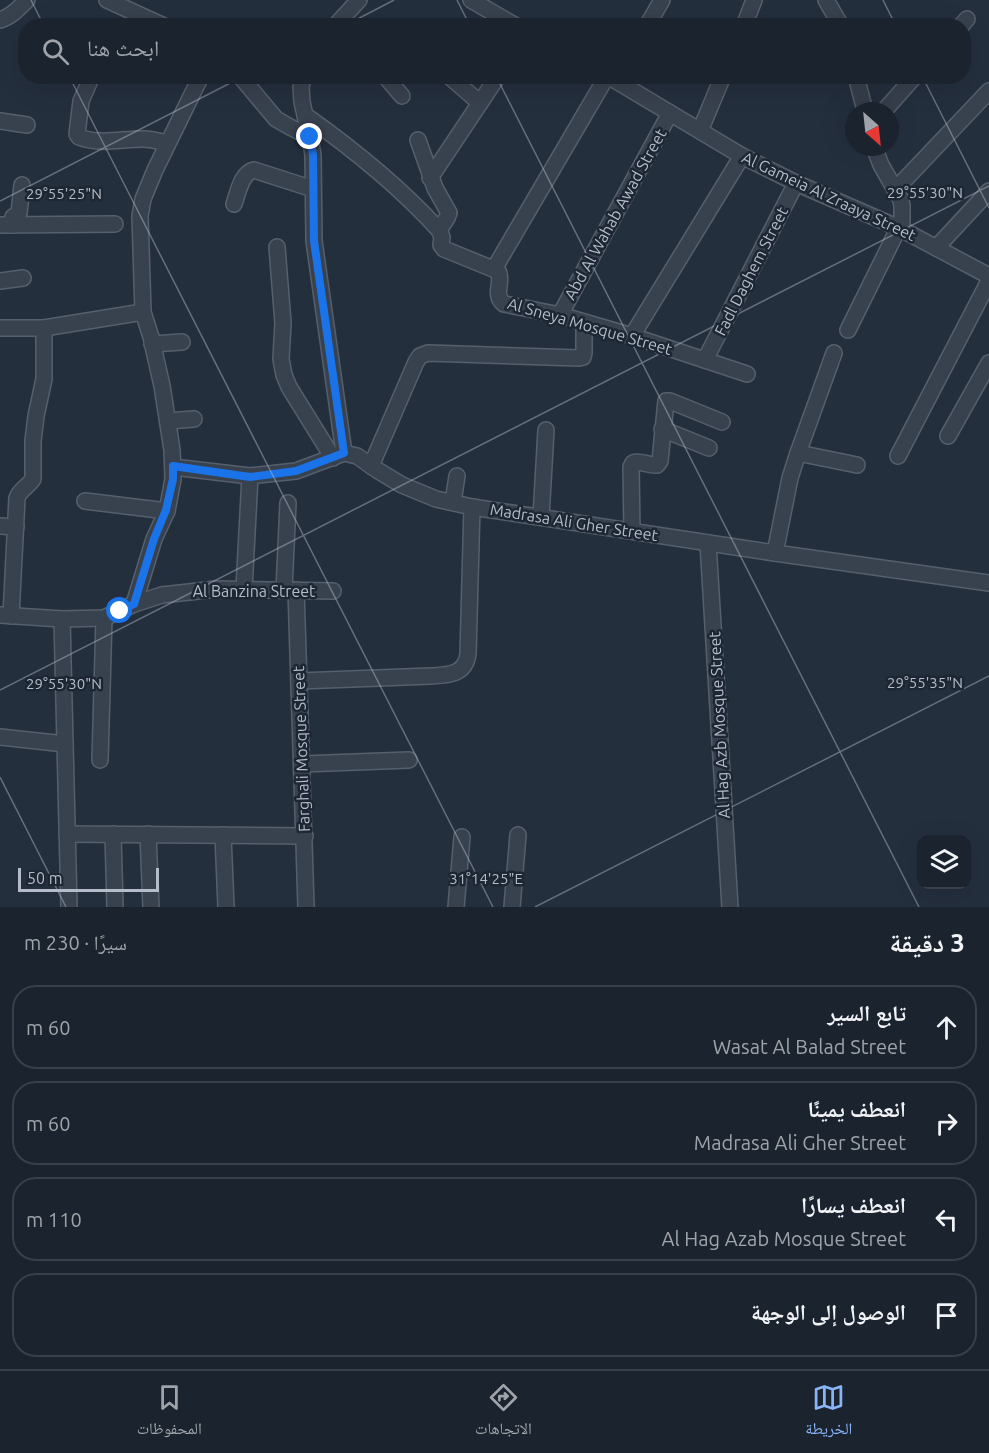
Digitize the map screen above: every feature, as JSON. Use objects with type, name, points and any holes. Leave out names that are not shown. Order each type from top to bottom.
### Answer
[{"type":"street","points":[[0,20],[27,0]]},
{"type":"street","points":[[107,0],[135,18]]},
{"type":"street","points":[[342,18],[359,0]]},
{"type":"street","points":[[471,0],[502,18]]},
{"type":"street","points":[[652,18],[662,0]]},
{"type":"street","points":[[747,18],[754,0]]},
{"type":"street","points":[[826,0],[836,18]]},
{"type":"street","points":[[88,84],[81,101],[77,134],[79,137],[112,141],[142,139],[167,143]]},
{"type":"street","points":[[134,604],[154,539],[166,510],[173,479],[168,421],[162,386],[143,312],[140,216],[143,199],[155,170],[197,84]]},
{"type":"street","points":[[247,84],[276,119],[310,137]]},
{"type":"street","points":[[302,84],[302,102],[313,155],[314,241],[339,456]]},
{"type":"street","points":[[392,84],[402,96]]},
{"type":"street","points":[[458,84],[480,103]]},
{"type":"street","points":[[430,178],[493,84]]},
{"type":"street","points":[[305,115],[384,175],[440,231],[441,245],[444,249],[494,269],[603,84]]},
{"type":"street","name":"Al Gameia Al Zraaya Street","points":[[621,84],[742,156],[796,183],[899,228],[989,279]]},
{"type":"street","points":[[700,131],[720,84]]},
{"type":"street","points":[[858,84],[863,102]]},
{"type":"street","points":[[892,102],[908,84]]},
{"type":"street","points":[[895,190],[989,92]]},
{"type":"street","name":"Abd Al Wahab Awad Street","points":[[560,315],[670,113]]},
{"type":"street","points":[[0,121],[27,125]]},
{"type":"street","points":[[418,140],[430,178],[449,213],[440,231]]},
{"type":"street","points":[[632,336],[742,156]]},
{"type":"street","points":[[848,330],[902,221],[903,206],[877,156]]},
{"type":"street","points":[[234,204],[248,171],[254,170],[313,189]]},
{"type":"street","name":"Fadl Daghem Street","points":[[705,360],[796,183]]},
{"type":"street","points":[[6,225],[19,213],[22,185]]},
{"type":"street","points":[[936,248],[989,191]]},
{"type":"street","points":[[6,225],[115,224]]},
{"type":"street","points":[[277,248],[283,323],[281,359],[284,375],[339,456]]},
{"type":"street","name":"Al Sneya Mosque Street","points":[[494,269],[501,276],[498,293],[500,300],[504,303],[560,315],[632,336],[747,374]]},
{"type":"street","points":[[0,281],[23,278]]},
{"type":"street","points":[[898,456],[989,279]]},
{"type":"street","points":[[0,328],[44,328],[143,312]]},
{"type":"street","points":[[371,466],[420,356],[428,353],[579,358],[583,357],[584,353],[584,322]]},
{"type":"street","points":[[5,616],[19,494],[30,485],[33,479],[33,441],[44,379],[44,328]]},
{"type":"street","points":[[152,344],[182,342]]},
{"type":"street","points":[[775,553],[790,478],[834,354]]},
{"type":"street","points":[[948,436],[989,363]]},
{"type":"street","points":[[632,531],[631,467],[636,462],[653,466],[657,465],[660,460],[666,401],[722,422]]},
{"type":"street","points":[[168,421],[194,418]]},
{"type":"street","points":[[662,429],[709,448]]},
{"type":"street","points":[[540,517],[546,430]]},
{"type":"street","points":[[798,453],[858,465]]},
{"type":"street","points":[[173,466],[250,477],[296,471],[339,456]]},
{"type":"street","name":"Madrasa Ali Gher Street","points":[[339,456],[357,456],[402,485],[436,499],[472,507],[989,583]]},
{"type":"street","points":[[453,502],[457,476]]},
{"type":"street","points":[[244,589],[250,477]]},
{"type":"street","points":[[85,501],[166,510]]},
{"type":"street","name":"Farghali Mosque Street","points":[[288,503],[290,590],[299,681],[306,907]]},
{"type":"street","points":[[299,681],[431,676],[452,673],[462,668],[468,654],[472,507]]},
{"type":"street","points":[[0,526],[16,527]]},
{"type":"street","name":"Al Hag Azb Mosque Street","points":[[708,543],[730,907]]},
{"type":"street","name":"Al Banzina Street","points":[[5,616],[62,619],[104,618],[134,604],[162,595],[216,588],[333,591]]},
{"type":"street","points":[[100,760],[104,618]]},
{"type":"street","points":[[62,619],[69,907]]},
{"type":"street","points":[[0,737],[65,744]]},
{"type":"street","points":[[302,764],[409,760]]},
{"type":"street","points":[[67,834],[305,836]]},
{"type":"street","points":[[113,834],[115,907]]},
{"type":"street","points":[[148,834],[152,907]]},
{"type":"street","points":[[223,835],[226,907]]},
{"type":"street","points":[[512,907],[518,835]]},
{"type":"street","points":[[456,907],[462,837]]},
{"type":"route","points":[[120,611],[134,604],[154,539],[166,510],[173,479],[173,466],[250,477],[296,471],[344,453],[314,241],[313,155],[310,137]]}]
